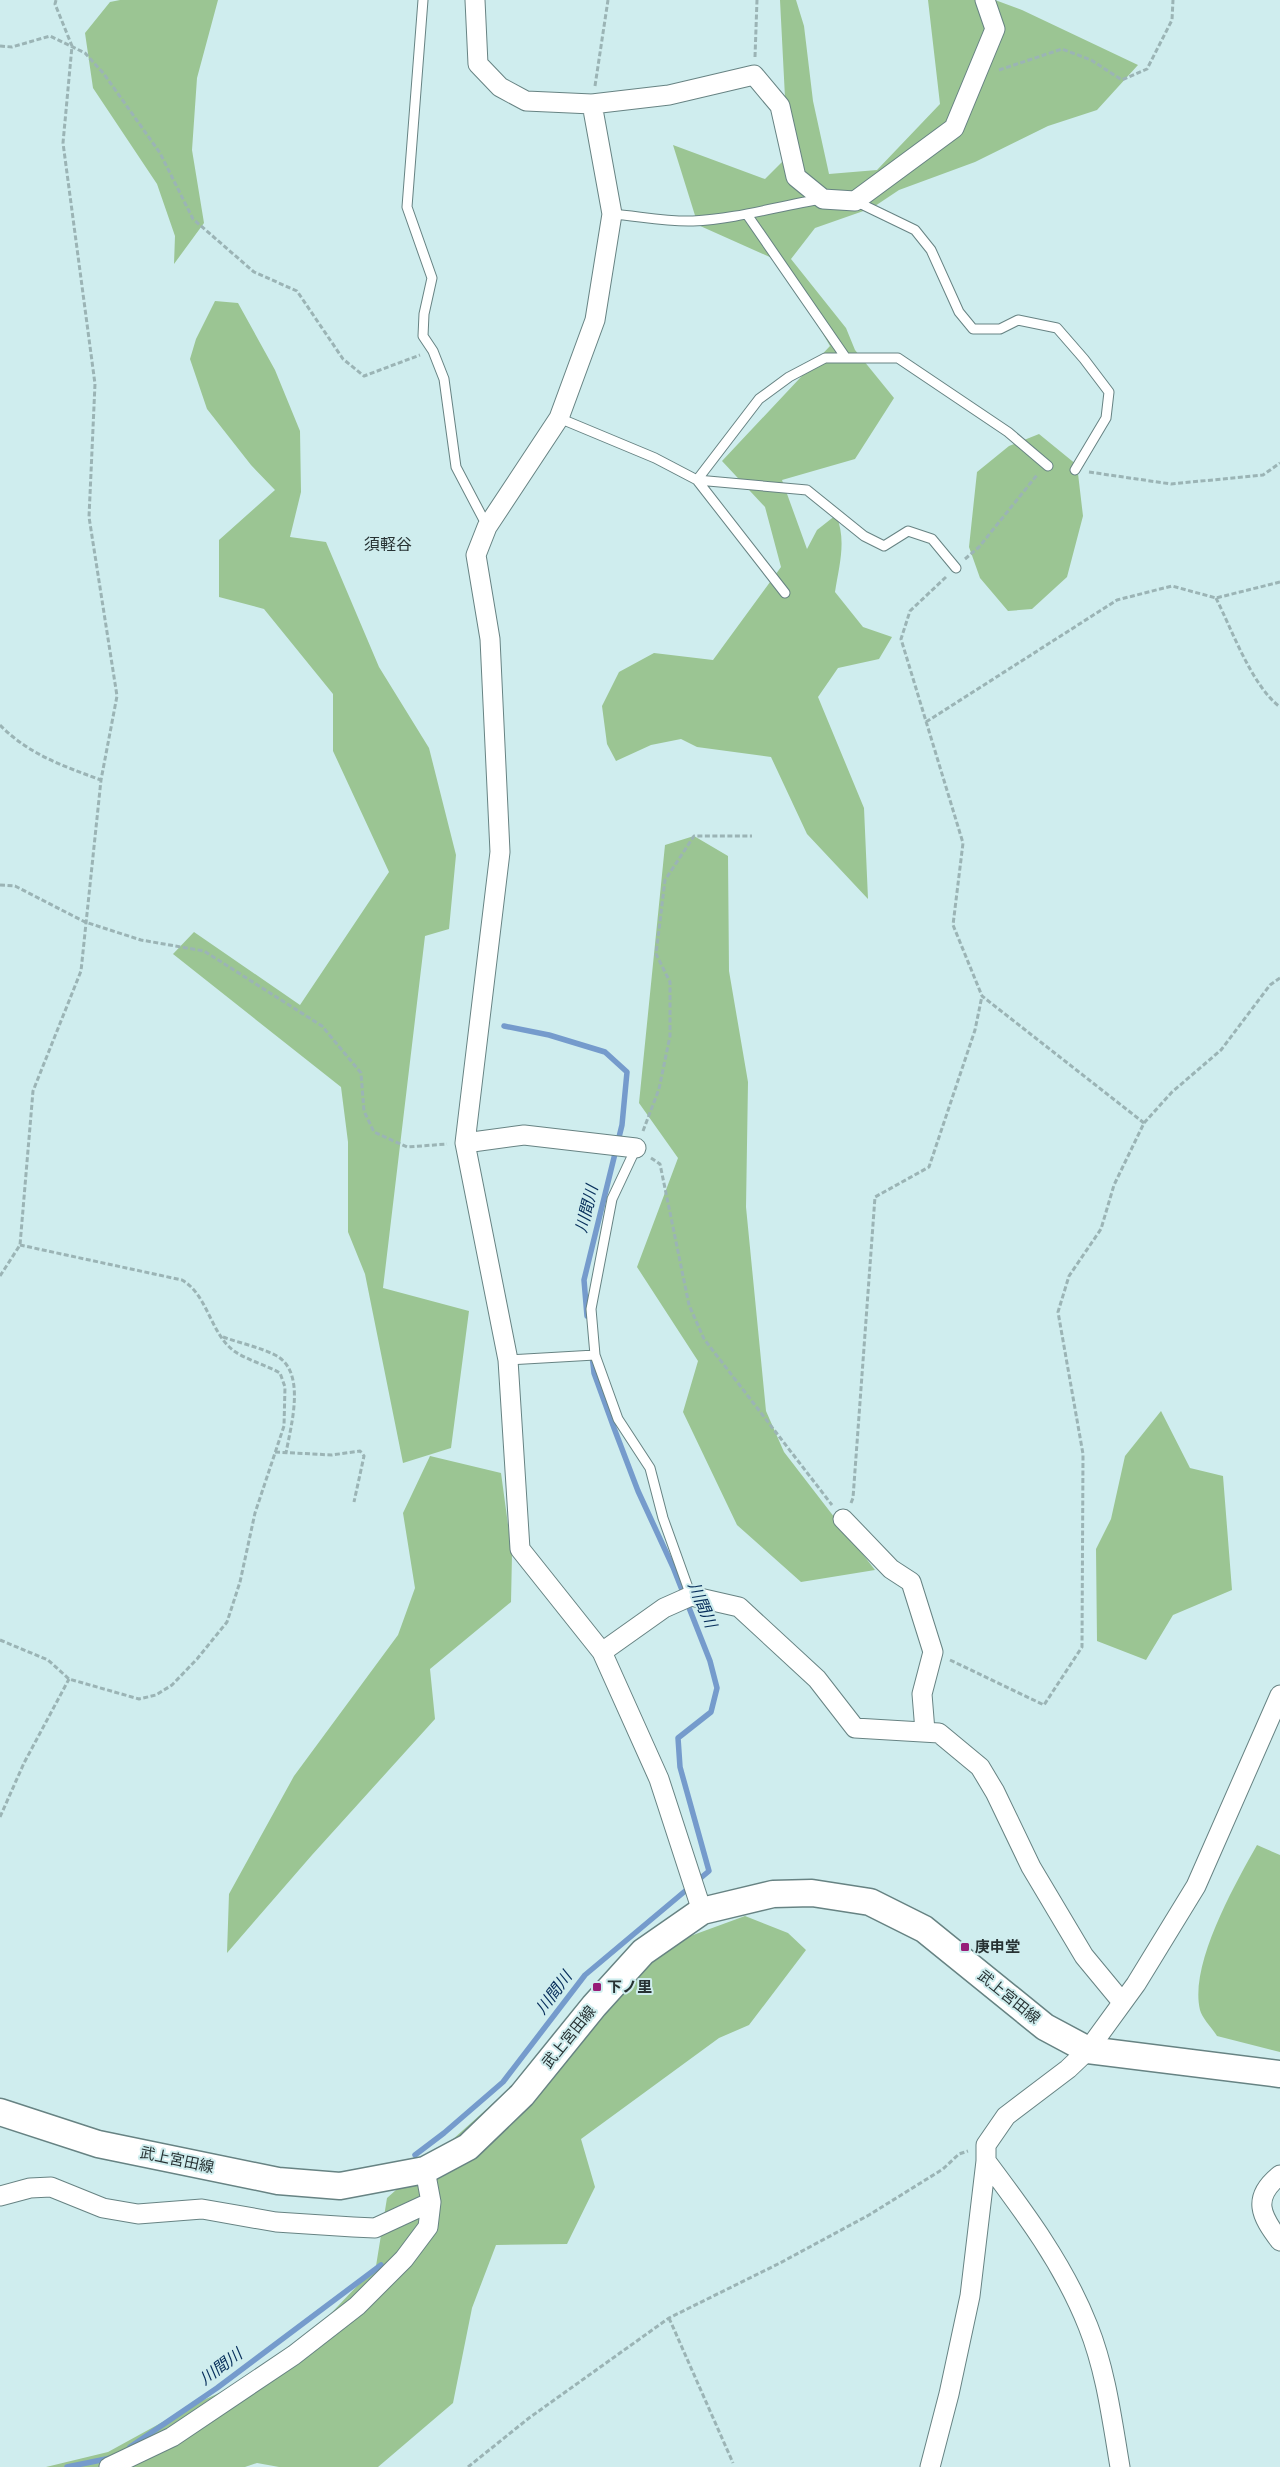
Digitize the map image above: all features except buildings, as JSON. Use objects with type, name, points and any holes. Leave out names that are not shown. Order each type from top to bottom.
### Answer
[{"type":"main road","name":"武上宮田線","points":[[0,2112],[98,2144],[278,2181],[340,2186],[425,2170],[468,2147],[522,2095],[594,2006],[643,1952],[702,1911],[773,1894],[812,1893],[870,1902],[924,1929],[1045,2027],[1088,2050],[1280,2074]]},
{"type":"street","points":[[476,0],[478,64],[500,87],[526,101],[592,104],[669,94],[754,75],[780,106],[796,177],[823,199],[855,201],[954,128],[995,29],[985,0]]},
{"type":"street","points":[[592,104],[612,214],[595,320],[559,418],[487,527],[476,555],[490,639],[500,852],[465,1143],[508,1360],[520,1549],[602,1652],[658,1778],[702,1911]]},
{"type":"street","points":[[465,1143],[524,1135],[636,1148]]},
{"type":"street","points":[[843,1519],[891,1569],[911,1582],[933,1652],[922,1694],[925,1731]]},
{"type":"street","points":[[602,1652],[664,1608],[691,1596],[739,1607],[817,1680],[856,1728],[939,1733],[980,1767],[995,1792],[1031,1868],[1084,1956],[1122,2002]]},
{"type":"street","points":[[930,2467],[949,2394],[970,2296],[986,2153],[1006,2116],[1068,2069],[1088,2050],[1136,1984],[1196,1886],[1280,1694]]},
{"type":"street","points":[[986,2153],[1034,2225],[1088,2326],[1107,2387],[1120,2467]]},
{"type":"street","points":[[109,2467],[172,2437],[294,2355],[357,2306],[404,2260],[428,2227],[431,2202],[425,2170]]},
{"type":"street","points":[[1280,2175],[1270,2183],[1262,2199],[1263,2219],[1280,2241]]},
{"type":"street","points":[[0,2196],[30,2188],[51,2187],[103,2208],[138,2214],[202,2209],[276,2222],[375,2228],[431,2202]]},
{"type":"lane","points":[[423,0],[407,207],[432,278],[424,314],[423,336],[433,351],[444,379],[456,467],[487,527]]},
{"type":"lane","points":[[612,214],[691,221],[748,216],[790,204],[823,199]]},
{"type":"lane","points":[[855,201],[915,230],[931,250],[959,312],[974,329],[1000,329],[1018,320],[1057,328],[1084,359],[1108,392],[1106,418],[1074,470]]},
{"type":"lane","points":[[748,216],[846,358]]},
{"type":"lane","points":[[697,480],[759,400],[789,377],[825,358],[898,358],[1008,432],[1048,466]]},
{"type":"lane","points":[[559,418],[655,458],[697,480],[807,490],[864,536],[884,546],[908,531],[932,539],[956,568]]},
{"type":"lane","points":[[697,480],[785,593]]},
{"type":"lane","points":[[636,1148],[612,1199],[591,1309],[595,1354],[618,1419],[650,1468],[663,1518],[691,1596]]},
{"type":"lane","points":[[508,1360],[595,1354]]},
{"type":"path","points":[[0,1276],[20,1245],[33,1091],[81,971],[101,780],[117,696],[89,517],[95,384],[63,143],[72,46],[55,4],[56,0]]},
{"type":"path","points":[[592,104],[608,0]]},
{"type":"path","points":[[754,75],[757,0]]},
{"type":"path","points":[[975,78],[1062,50],[1091,60],[1122,80],[1147,69],[1172,20],[1173,0]]},
{"type":"path","points":[[0,46],[12,47],[50,36],[85,53],[104,74],[160,153],[193,219],[254,272],[297,290],[343,360],[364,376],[433,351]]},
{"type":"path","points":[[1074,470],[1171,484],[1263,474],[1280,463]]},
{"type":"path","points":[[1048,466],[1030,480],[979,547],[910,611],[901,639],[963,843],[953,925],[982,996],[1144,1123]]},
{"type":"path","points":[[926,722],[1117,600],[1172,586],[1216,598],[1280,582]]},
{"type":"path","points":[[1216,598],[1256,679],[1270,700],[1280,707]]},
{"type":"path","points":[[0,725],[8,733],[48,761],[101,780]]},
{"type":"path","points":[[752,836],[694,836],[665,880],[656,954],[670,982],[670,1036],[659,1089],[636,1148],[660,1164],[688,1305],[704,1339],[843,1519],[854,1498],[875,1196],[929,1167],[975,1030],[982,996]]},
{"type":"path","points":[[0,885],[15,886],[85,922],[141,940],[204,951],[322,1026],[361,1073],[364,1110],[374,1132],[407,1146],[465,1143]]},
{"type":"path","points":[[933,1652],[1044,1705],[1082,1647],[1083,1454],[1058,1312],[1069,1276],[1101,1229],[1114,1185],[1144,1123],[1172,1092],[1221,1050],[1270,985],[1280,978]]},
{"type":"path","points":[[0,1640],[48,1660],[69,1679],[139,1699],[156,1695],[172,1685],[197,1659],[227,1622],[240,1582],[255,1513],[284,1426],[285,1386],[280,1373],[234,1351],[223,1337],[192,1285],[182,1280],[20,1245]]},
{"type":"path","points":[[223,1337],[276,1355],[285,1364],[292,1378],[295,1399],[286,1452]]},
{"type":"path","points":[[275,1452],[332,1455],[360,1451],[364,1456],[354,1502]]},
{"type":"path","points":[[0,1817],[24,1763],[69,1679]]},
{"type":"path","points":[[468,2467],[529,2418],[669,2318],[780,2263],[861,2219],[943,2168],[959,2154],[986,2153]]},
{"type":"path","points":[[669,2318],[734,2463]]},
{"type":"green space","points":[[120,0],[218,0],[197,78],[192,150],[204,223],[174,264],[175,236],[157,184],[93,88],[85,33],[110,2]]},
{"type":"green space","points":[[780,0],[796,0],[804,26],[813,101],[829,174],[877,170],[940,104],[928,0],[995,0],[1022,10],[1138,65],[1097,110],[1048,126],[975,162],[899,190],[872,208],[815,228],[791,259],[846,328],[855,350],[894,398],[855,459],[782,480],[807,549],[817,530],[836,515],[842,543],[835,592],[863,627],[892,637],[879,659],[838,668],[818,697],[864,808],[868,899],[807,834],[771,757],[697,747],[681,739],[651,745],[616,761],[607,744],[602,706],[619,672],[654,653],[713,660],[781,567],[765,507],[722,461],[830,346],[781,262],[698,225],[673,145],[765,179],[788,156]]},
{"type":"green space","points":[[215,301],[238,303],[275,370],[300,431],[301,492],[290,537],[326,542],[379,667],[429,748],[456,855],[449,929],[425,936],[383,1288],[469,1311],[451,1448],[403,1463],[365,1274],[348,1232],[348,1142],[341,1087],[173,954],[194,932],[300,1005],[389,872],[333,751],[333,694],[264,609],[219,597],[219,540],[275,490],[251,465],[207,409],[190,359],[196,339]]},
{"type":"green space","points":[[1039,434],[1077,465],[1083,516],[1067,577],[1032,609],[1008,611],[980,578],[969,547],[977,472],[1009,446]]},
{"type":"green space","points":[[694,836],[728,856],[729,971],[748,1082],[746,1207],[766,1411],[784,1452],[875,1570],[801,1582],[737,1525],[683,1412],[698,1361],[637,1267],[678,1158],[639,1103],[665,845]]},
{"type":"green space","points":[[1161,1411],[1190,1468],[1223,1476],[1232,1590],[1173,1615],[1146,1660],[1097,1641],[1096,1549],[1111,1519],[1125,1456]]},
{"type":"green space","points":[[430,1456],[501,1473],[512,1554],[511,1602],[430,1669],[435,1719],[312,1855],[227,1953],[229,1894],[294,1776],[398,1635],[415,1588],[403,1513]]},
{"type":"green space","points":[[1257,1845],[1280,1855],[1280,2052],[1217,2036],[1201,2013],[1198,1992],[1207,1948],[1216,1925],[1226,1902]]},
{"type":"green space","points":[[745,1916],[788,1933],[806,1950],[749,2025],[719,2038],[581,2139],[595,2187],[567,2244],[496,2245],[472,2308],[453,2403],[378,2467],[279,2467],[257,2463],[245,2467],[46,2467],[108,2452],[199,2402],[282,2365],[376,2266],[387,2198],[674,1942]]},
{"type":"waterway","name":"川間川","points":[[504,1026],[549,1035],[605,1052],[627,1072],[622,1125],[584,1280],[587,1316]]},
{"type":"waterway","name":"川間川","points":[[415,2155],[444,2133],[503,2082],[585,1975],[709,1871],[680,1767],[678,1738],[711,1712],[717,1688],[710,1661],[673,1567],[638,1491],[614,1428],[594,1373],[592,1355]]},
{"type":"waterway","name":"川間川","points":[[130,2447],[217,2388],[381,2265]]},
{"type":"waterway","name":"川間川","points":[[67,2467],[111,2458]]},
{"type":"place","name":"庚申堂","points":[[965,1947]]},
{"type":"place","name":"下ノ里","points":[[597,1987]]},
{"type":"district","name":"須軽谷","points":[[388,545]]}]
